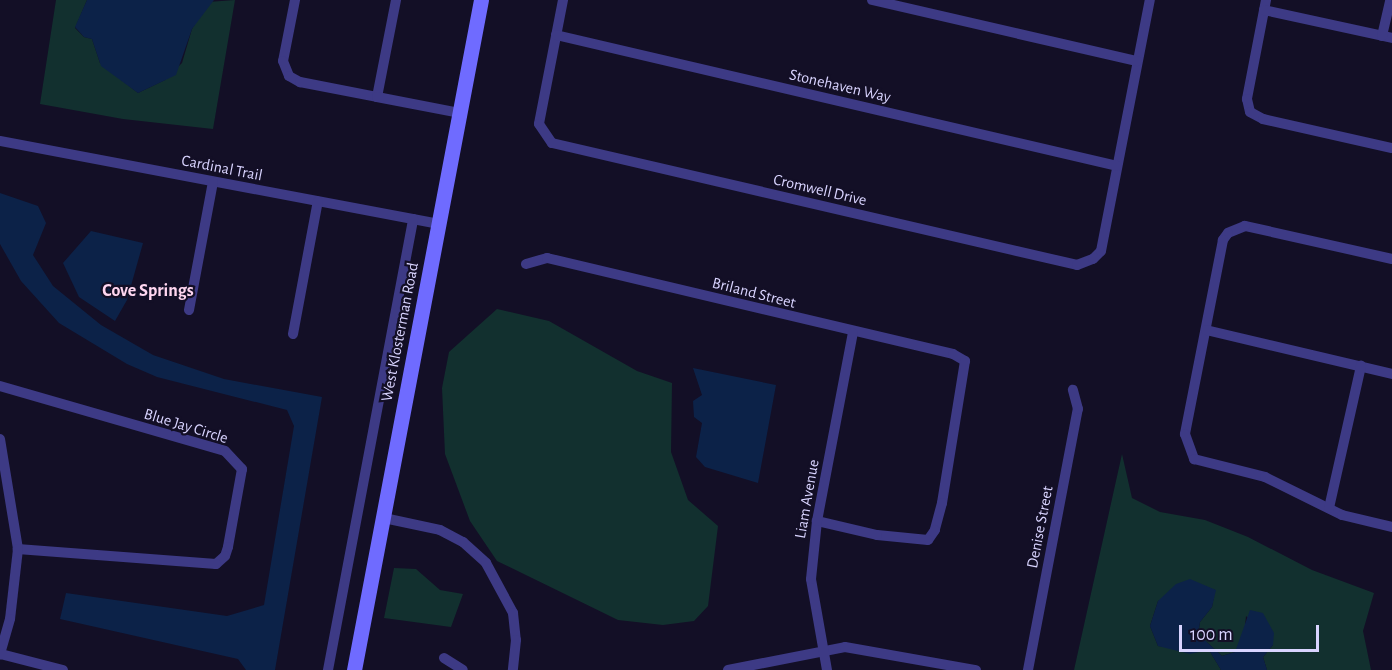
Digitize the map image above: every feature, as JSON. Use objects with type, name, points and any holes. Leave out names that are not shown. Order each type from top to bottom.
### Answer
[{"type":"street","points":[[295,0],[283,61],[289,76],[300,82],[460,113]]},
{"type":"street","points":[[377,97],[396,0]]},
{"type":"street","name":"West Klosterman Road","points":[[354,670],[481,0]]},
{"type":"street","points":[[556,35],[563,0]]},
{"type":"street","points":[[872,0],[1137,62]]},
{"type":"street","points":[[1117,166],[1149,0]]},
{"type":"street","points":[[1390,0],[1387,37],[1265,5],[1247,99],[1250,112],[1263,119],[1392,148]]},
{"type":"street","name":"Cromwell Drive","points":[[556,35],[538,124],[543,135],[557,144],[1077,265],[1093,259],[1101,250],[1117,166]]},
{"type":"street","name":"Stonehaven Way","points":[[556,35],[1117,166]]},
{"type":"street","name":"Cardinal Trail","points":[[0,141],[439,224]]},
{"type":"street","points":[[189,310],[213,182]]},
{"type":"street","points":[[293,334],[318,201]]},
{"type":"street","points":[[328,670],[413,219]]},
{"type":"street","points":[[1392,259],[1245,226],[1232,230],[1222,240],[1185,434],[1194,459],[1265,477],[1350,518],[1392,527]]},
{"type":"street","name":"Briland Street","points":[[526,264],[547,258],[853,333],[953,354],[965,361],[966,371],[942,503],[935,530],[928,540],[878,535],[817,521]]},
{"type":"street","points":[[1206,330],[1392,374]]},
{"type":"street","name":"Liam Avenue","points":[[827,670],[811,579],[817,521],[853,333]]},
{"type":"street","points":[[1329,508],[1361,366]]},
{"type":"street","name":"Blue Jay Circle","points":[[0,386],[225,452],[242,469],[225,556],[216,564],[18,549]]},
{"type":"street","name":"Denise Street","points":[[1028,670],[1078,409],[1073,390]]},
{"type":"street","points":[[0,440],[4,478],[18,549],[10,619],[0,655],[63,670]]},
{"type":"street","points":[[384,518],[440,530],[463,542],[486,563],[513,613],[516,640],[513,670]]},
{"type":"street","points":[[728,670],[823,650],[855,648],[976,670]]},
{"type":"street","points":[[444,658],[463,670]]},
{"type":"green space","points":[[56,0],[87,0],[75,28],[84,37],[92,39],[100,63],[138,93],[165,80],[182,63],[192,29],[208,2],[235,0],[213,129],[123,119],[40,104]]},
{"type":"green space","points":[[497,309],[549,321],[637,371],[672,383],[671,452],[688,500],[718,526],[708,606],[694,621],[663,625],[618,620],[497,561],[470,521],[445,454],[442,388],[449,352]]},
{"type":"green space","points":[[1122,454],[1132,498],[1160,512],[1205,520],[1248,537],[1312,570],[1374,593],[1363,631],[1371,670],[1267,670],[1263,657],[1273,645],[1246,616],[1244,635],[1235,652],[1222,656],[1198,634],[1200,622],[1212,607],[1215,590],[1202,585],[1158,601],[1150,626],[1158,646],[1209,650],[1221,670],[1074,670]]},
{"type":"green space","points":[[394,568],[416,569],[440,590],[463,594],[451,627],[384,618]]},
{"type":"water","points":[[87,0],[214,0],[192,29],[176,75],[138,93],[101,66],[92,39],[84,37],[75,27]]},
{"type":"water","points":[[0,193],[38,206],[46,223],[33,255],[53,286],[101,325],[153,355],[224,379],[322,397],[275,670],[246,670],[238,659],[60,619],[66,593],[227,616],[264,605],[294,426],[287,410],[157,377],[127,364],[59,323],[21,281],[0,244]]},
{"type":"water","points":[[91,231],[143,243],[127,300],[115,321],[79,297],[63,263]]},
{"type":"water","points":[[693,368],[776,385],[758,483],[705,467],[696,457],[702,423],[694,417],[693,401],[702,395]]},
{"type":"water","points":[[1190,579],[1216,590],[1212,607],[1200,622],[1198,634],[1222,656],[1235,652],[1250,610],[1263,613],[1274,633],[1273,645],[1263,657],[1267,670],[1221,670],[1209,650],[1190,654],[1158,646],[1150,626],[1158,601],[1176,584]]},
{"type":"district","name":"Cove Springs","points":[[148,291]]}]
